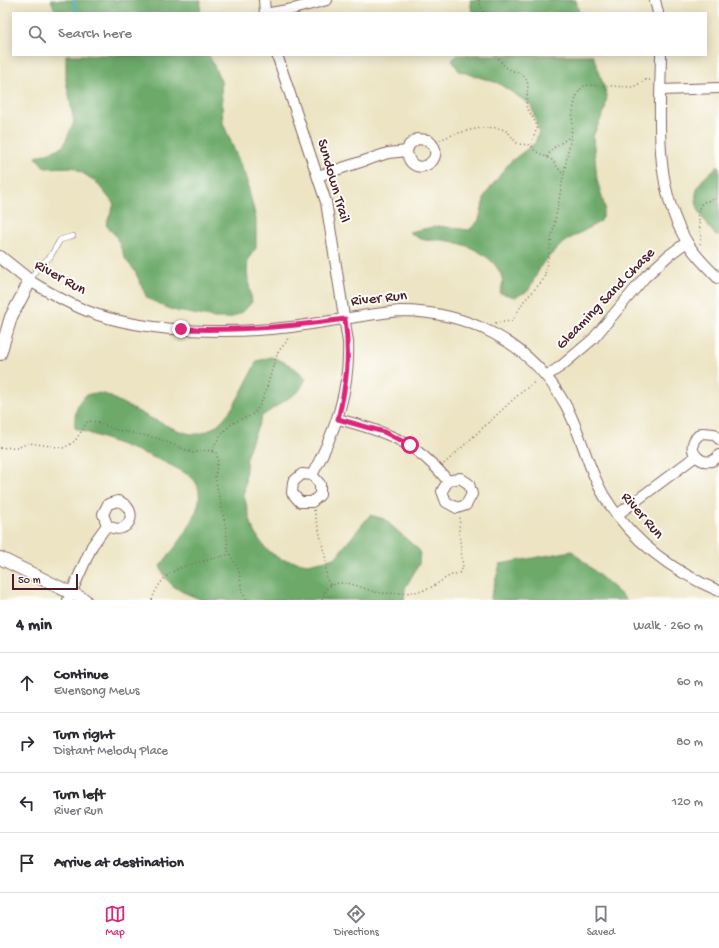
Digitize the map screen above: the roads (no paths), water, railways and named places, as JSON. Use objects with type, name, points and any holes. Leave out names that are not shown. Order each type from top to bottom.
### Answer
[{"type":"street","points":[[264,0],[265,12]]},
{"type":"street","points":[[276,12],[328,0]]},
{"type":"street","points":[[655,0],[658,12]]},
{"type":"street","name":"Sundown Trail","points":[[277,56],[318,176],[330,225],[345,319],[349,357],[346,387],[338,419],[326,449],[312,475]]},
{"type":"street","points":[[661,56],[660,150],[663,175],[670,206],[690,247],[719,279]]},
{"type":"street","points":[[661,85],[719,88]]},
{"type":"street","points":[[422,138],[432,143],[436,154],[429,165],[423,167],[411,163],[407,151],[409,145],[417,139],[422,138]]},
{"type":"street","points":[[318,176],[388,153],[407,151]]},
{"type":"street","name":"Gleaming Sand Chase","points":[[545,375],[560,367],[593,339],[645,277],[669,255],[690,247]]},
{"type":"street","name":"River Run","points":[[0,257],[30,281],[78,307],[98,314],[131,322],[181,329],[218,330],[289,327],[399,310],[450,315],[489,331],[521,352],[545,375],[565,404],[596,480],[617,515],[640,542],[655,555],[691,578],[719,591]]},
{"type":"street","points":[[0,354],[11,317],[30,281]]},
{"type":"street","points":[[338,419],[384,432],[398,439],[420,452],[448,481]]},
{"type":"street","points":[[719,439],[714,434],[708,432],[697,436],[692,446],[696,456],[700,460],[709,461],[719,455]]},
{"type":"street","points":[[617,515],[696,456]]},
{"type":"street","points":[[302,474],[312,475],[316,478],[321,488],[320,496],[312,502],[300,502],[295,498],[292,487],[297,477],[302,474]]},
{"type":"street","points":[[460,478],[466,481],[472,489],[470,500],[466,505],[461,507],[452,507],[443,498],[442,491],[448,481],[460,478]]},
{"type":"street","points":[[70,597],[92,546],[107,525]]},
{"type":"street","points":[[0,558],[70,597],[85,600]]},
{"type":"lane","points":[[30,281],[37,268],[50,257],[60,240],[73,236]]},
{"type":"waterway","points":[[74,0],[76,12]]}]
